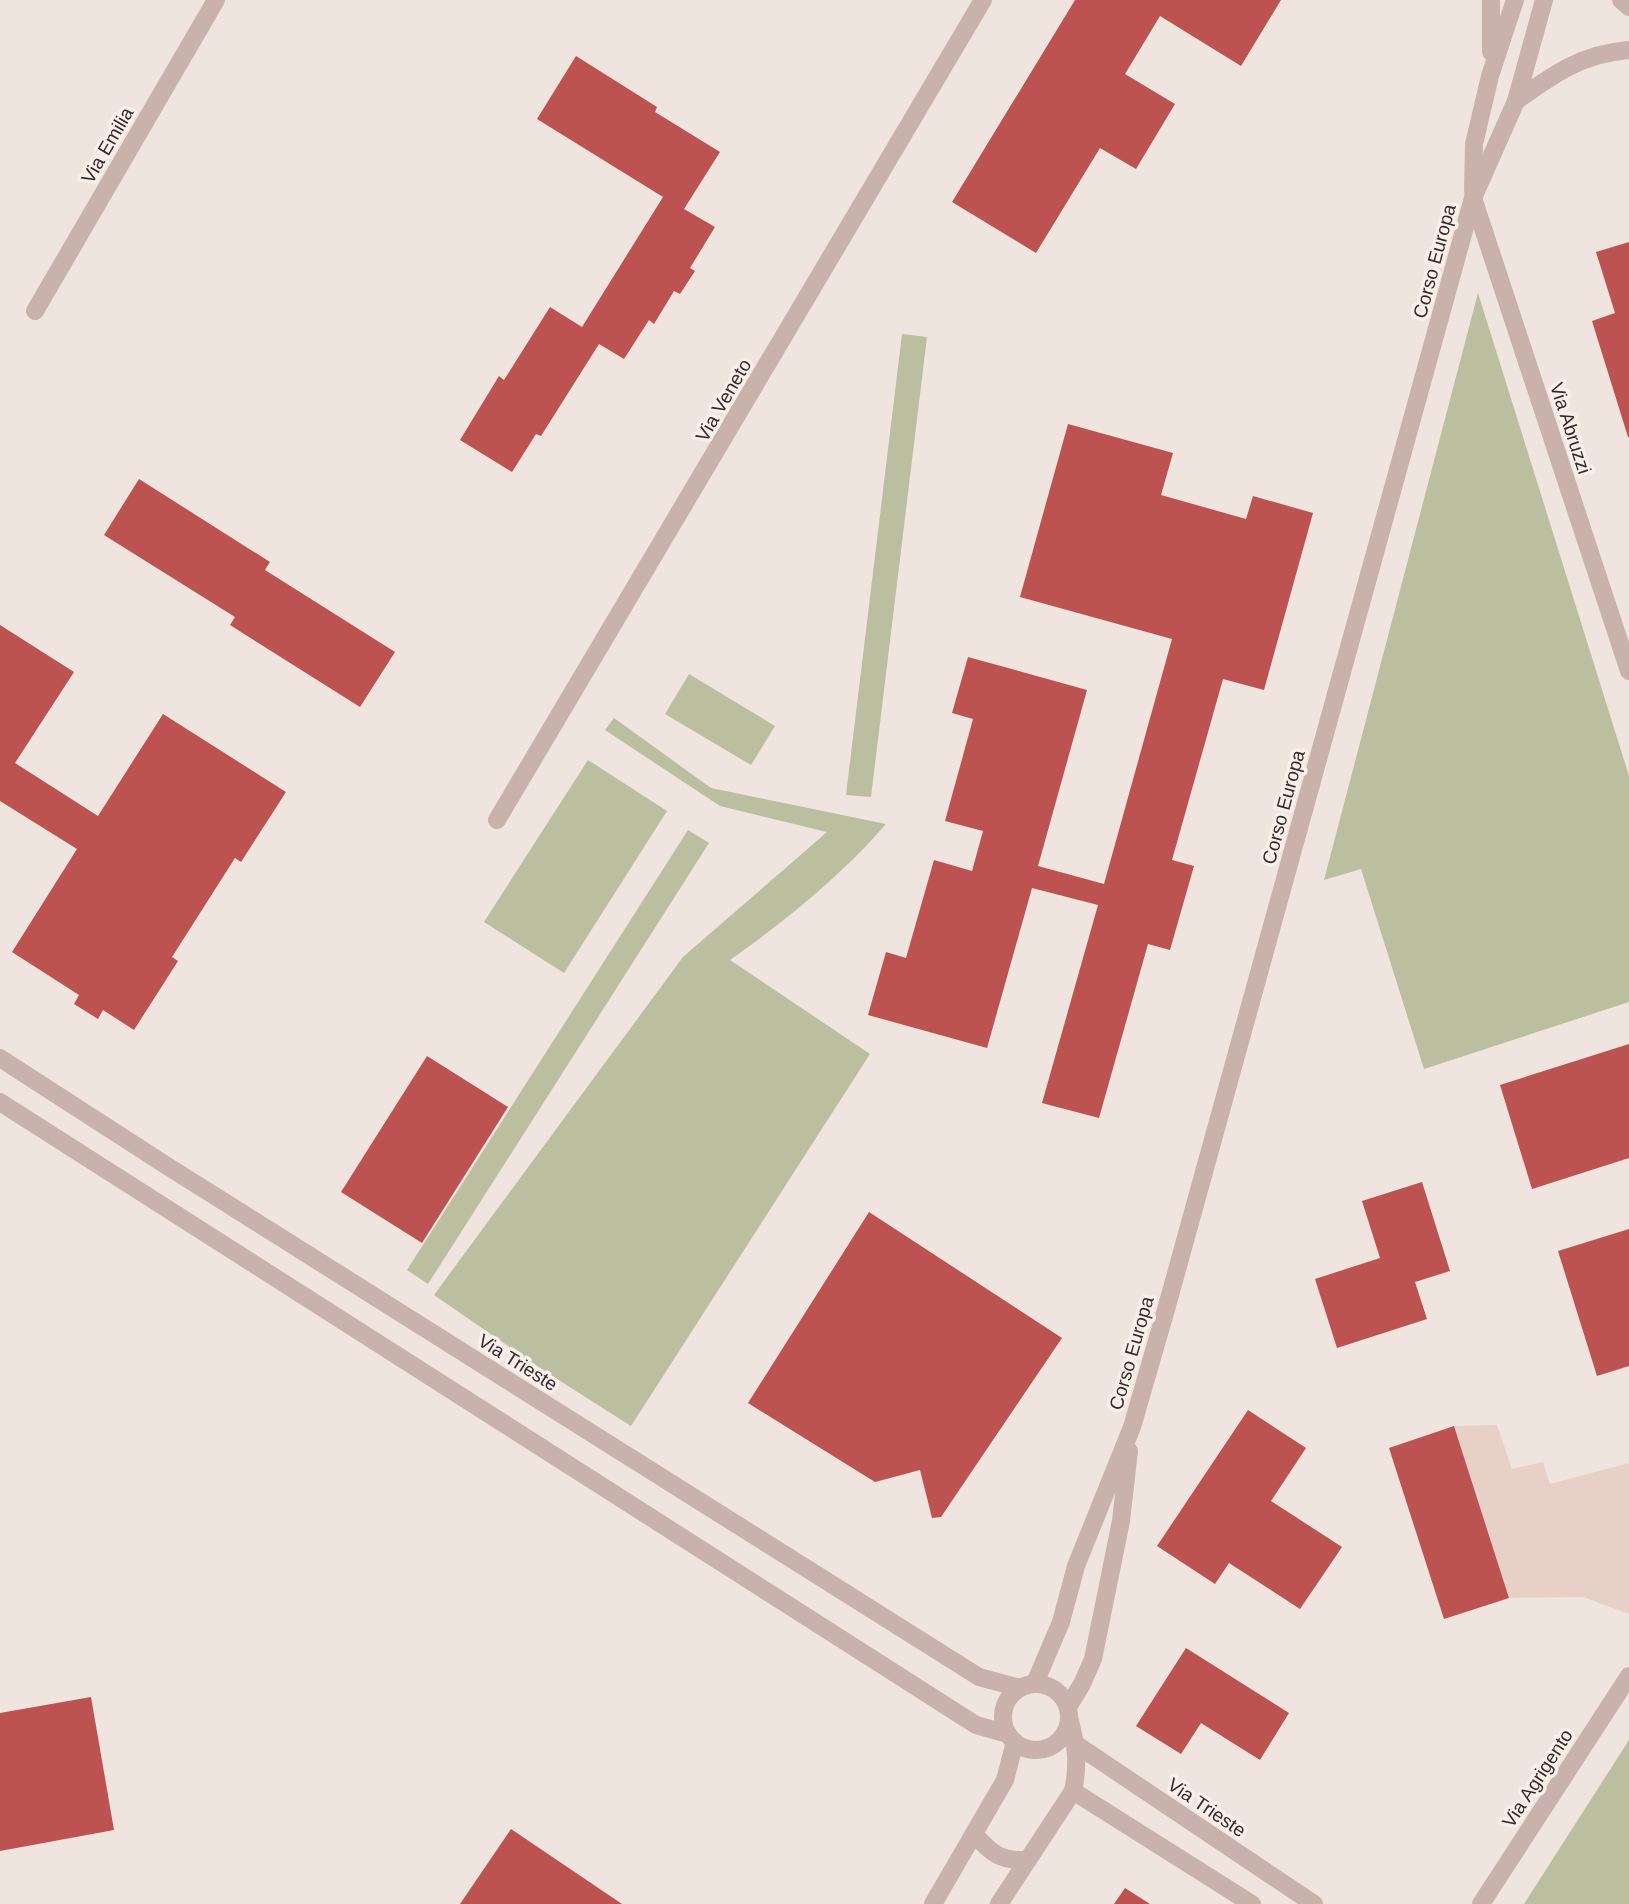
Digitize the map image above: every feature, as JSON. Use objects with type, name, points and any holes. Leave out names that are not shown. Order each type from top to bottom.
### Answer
[{"type":"street","name":"Via Emilia","points":[[35,311],[216,0]]},
{"type":"street","name":"Via Veneto","points":[[497,820],[984,0]]},
{"type":"street","points":[[1490,76],[1491,0]]},
{"type":"street","name":"Corso Europa","points":[[1473,198],[1474,144],[1490,76],[1515,0]]},
{"type":"street","name":"Corso Europa","points":[[1132,1427],[1473,198],[1516,101],[1544,0]]},
{"type":"street","points":[[1621,0],[1629,7]]},
{"type":"street","points":[[1516,101],[1574,62],[1602,53],[1629,50]]},
{"type":"street","name":"Via Abruzzi","points":[[1473,198],[1629,671]]},
{"type":"street","name":"Via Trieste","points":[[0,1058],[176,1172],[979,1677],[1027,1686]]},
{"type":"street","points":[[0,1101],[976,1725],[1011,1738],[1024,1748],[1045,1749],[1062,1737],[1068,1712],[1093,1659],[1121,1521],[1132,1427]]},
{"type":"street","points":[[1027,1686],[1061,1622],[1076,1566],[1132,1427]]},
{"type":"street","name":"Via Agrigento","points":[[1481,1904],[1629,1676]]},
{"type":"street","points":[[933,1904],[1004,1780],[1011,1738],[1003,1714],[1005,1703],[1011,1694],[1027,1686],[1046,1685],[1063,1697],[1077,1745],[1077,1772],[1073,1791],[999,1904]]},
{"type":"street","name":"Via Trieste","points":[[1077,1745],[1314,1904]]},
{"type":"street","points":[[1073,1791],[1252,1904]]},
{"type":"street","points":[[974,1834],[988,1849],[1007,1860],[1028,1860]]},
{"type":"green space","points":[[1478,293],[1629,776],[1629,1002],[1424,1069],[1361,869],[1324,880]]},
{"type":"green space","points":[[902,334],[927,337],[871,797],[846,795]]},
{"type":"green space","points":[[689,674],[775,726],[751,765],[665,714]]},
{"type":"green space","points":[[614,718],[711,788],[886,824],[812,897],[730,960],[870,1054],[631,1426],[546,1372],[434,1295],[683,957],[827,832],[720,806],[605,730]]},
{"type":"green space","points":[[588,760],[667,811],[564,973],[484,922]]},
{"type":"green space","points":[[688,830],[709,843],[428,1284],[407,1270]]},
{"type":"green space","points":[[1629,1740],[1629,1904],[1524,1904]]},
{"type":"shaded area","points":[[1497,1425],[1512,1469],[1543,1462],[1550,1484],[1629,1463],[1629,1614],[1583,1597],[1509,1598],[1454,1426]]},
{"type":"building","points":[[1075,0],[1281,0],[1241,66],[1160,16],[1125,74],[1175,104],[1136,169],[1100,148],[1036,253],[952,202]]},
{"type":"building","points":[[576,56],[657,107],[655,112],[720,152],[684,209],[715,227],[690,268],[695,271],[680,294],[674,291],[654,324],[649,320],[624,359],[599,344],[541,436],[536,434],[512,472],[460,440],[499,376],[504,380],[550,307],[582,327],[663,197],[537,119]]},
{"type":"building","points":[[1629,242],[1628,437],[1592,321],[1615,313],[1596,252]]},
{"type":"building","points":[[1068,424],[1173,453],[1161,495],[1246,519],[1253,496],[1313,513],[1264,690],[1223,679],[1172,860],[1194,866],[1170,950],[1148,944],[1099,1118],[1042,1103],[1098,905],[1032,888],[987,1048],[868,1015],[886,952],[906,958],[934,860],[972,871],[983,831],[945,821],[973,719],[952,713],[968,657],[1087,690],[1038,866],[1104,884],[1172,639],[1020,597]]},
{"type":"building","points":[[139,479],[270,562],[265,570],[395,652],[360,707],[230,625],[235,617],[104,535]]},
{"type":"building","points":[[0,625],[74,672],[15,763],[98,816],[163,714],[286,792],[241,862],[235,858],[172,957],[178,961],[134,1030],[103,1010],[98,1019],[74,1004],[79,995],[12,952],[77,849],[0,801]]},
{"type":"building","points":[[1629,1044],[1629,1158],[1532,1189],[1500,1085]]},
{"type":"building","points":[[427,1056],[508,1107],[422,1243],[341,1192]]},
{"type":"building","points":[[1422,1182],[1450,1271],[1415,1282],[1427,1319],[1337,1348],[1315,1279],[1380,1258],[1362,1201]]},
{"type":"building","points":[[869,1212],[1062,1338],[941,1517],[932,1518],[920,1470],[875,1482],[748,1403]]},
{"type":"building","points":[[1629,1229],[1629,1366],[1597,1376],[1558,1251]]},
{"type":"building","points":[[1248,1410],[1306,1448],[1271,1501],[1342,1547],[1300,1609],[1229,1563],[1215,1584],[1157,1546]]},
{"type":"building","points":[[1454,1426],[1509,1598],[1444,1619],[1389,1448]]},
{"type":"building","points":[[1186,1648],[1289,1713],[1260,1760],[1201,1723],[1181,1754],[1136,1726]]},
{"type":"building","points":[[91,1697],[114,1830],[0,1851],[0,1713]]},
{"type":"building","points":[[511,1829],[622,1904],[460,1904]]},
{"type":"building","points":[[1125,1888],[1150,1904],[1114,1904]]}]
